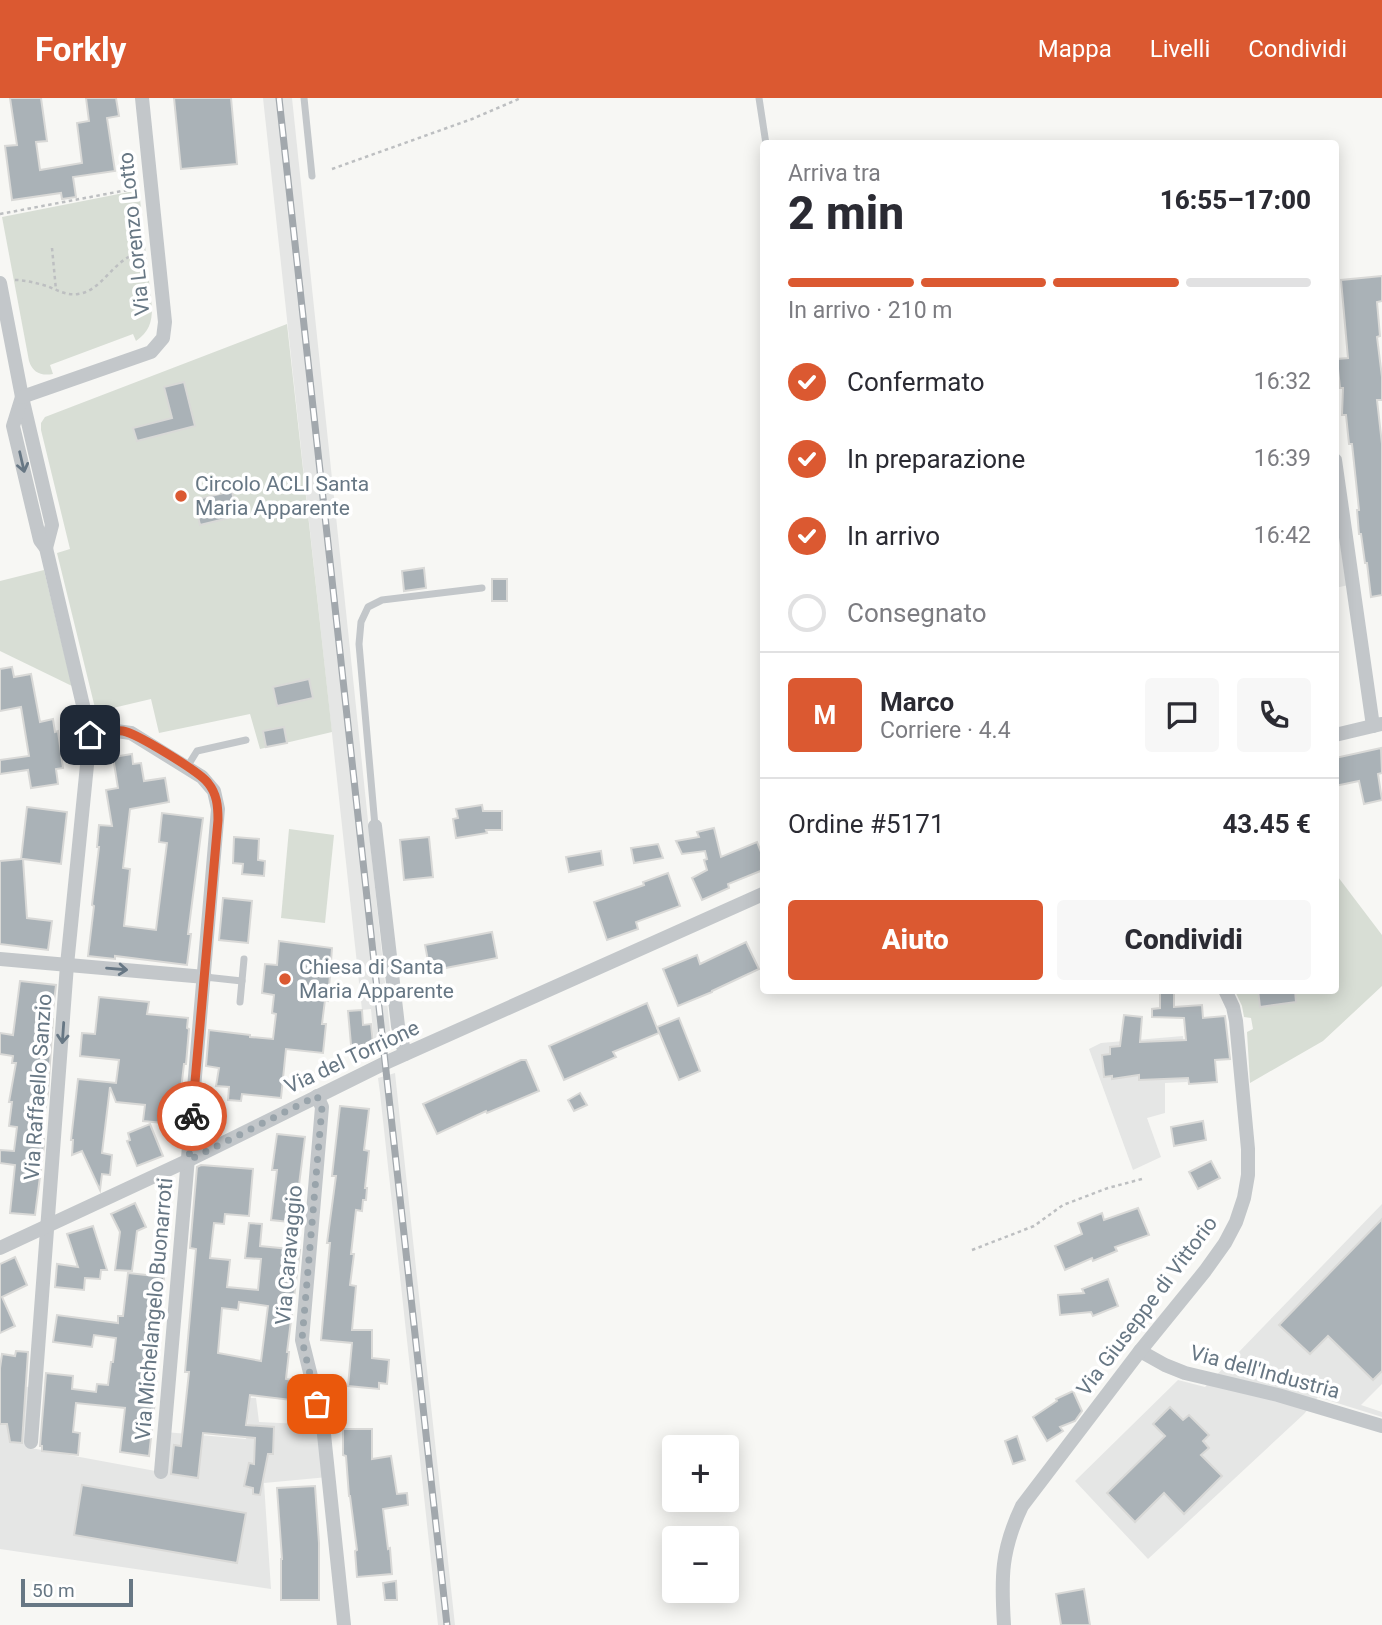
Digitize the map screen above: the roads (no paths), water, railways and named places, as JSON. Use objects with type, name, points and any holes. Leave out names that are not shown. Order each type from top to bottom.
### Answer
[{"type":"street","name":"Via Lorenzo Lotto","points":[[22,397],[151,352],[163,338],[165,322],[142,98]]},
{"type":"street","name":"Via Raffaello Sanzio","points":[[6,282],[22,397],[52,524],[46,548],[90,735],[67,965],[31,1442]]},
{"type":"street","points":[[1339,485],[1378,724],[1339,734]]},
{"type":"street","name":"Via Michelangelo Buonarroti","points":[[90,735],[116,731],[131,733],[202,776],[214,791],[218,809],[161,1472]]},
{"type":"street","points":[[375,826],[398,1026],[405,1054]]},
{"type":"street","name":"Via del Torrione","points":[[0,1248],[189,1160],[405,1054],[760,895]]},
{"type":"street","points":[[0,959],[205,976]]},
{"type":"street","name":"Via Giuseppe di Vittorio","points":[[1004,1625],[1003,1562],[1010,1533],[1022,1506],[1225,1243],[1237,1222],[1248,1175],[1248,1149],[1236,1021],[1227,994]]},
{"type":"street","name":"Via Caravaggio","points":[[317,1096],[322,1107],[302,1340],[323,1424],[344,1625]]},
{"type":"street","name":"Via dell'Industria","points":[[1140,1351],[1185,1373],[1278,1395],[1382,1426]]},
{"type":"lane","points":[[304,98],[312,176]]},
{"type":"lane","points":[[759,98],[765,140]]},
{"type":"lane","points":[[375,826],[359,644],[361,622],[368,607],[382,600],[482,588]]},
{"type":"lane","points":[[187,767],[197,751],[246,740]]},
{"type":"lane","points":[[240,1002],[244,959]]},
{"type":"lane","points":[[205,976],[242,981]]},
{"type":"railway","points":[[279,98],[447,1625]]},
{"type":"place","name":"Circolo ACLI Santa Maria Apparente","points":[[181,496]]},
{"type":"place","name":"Chiesa di Santa Maria Apparente","points":[[285,979]]}]
